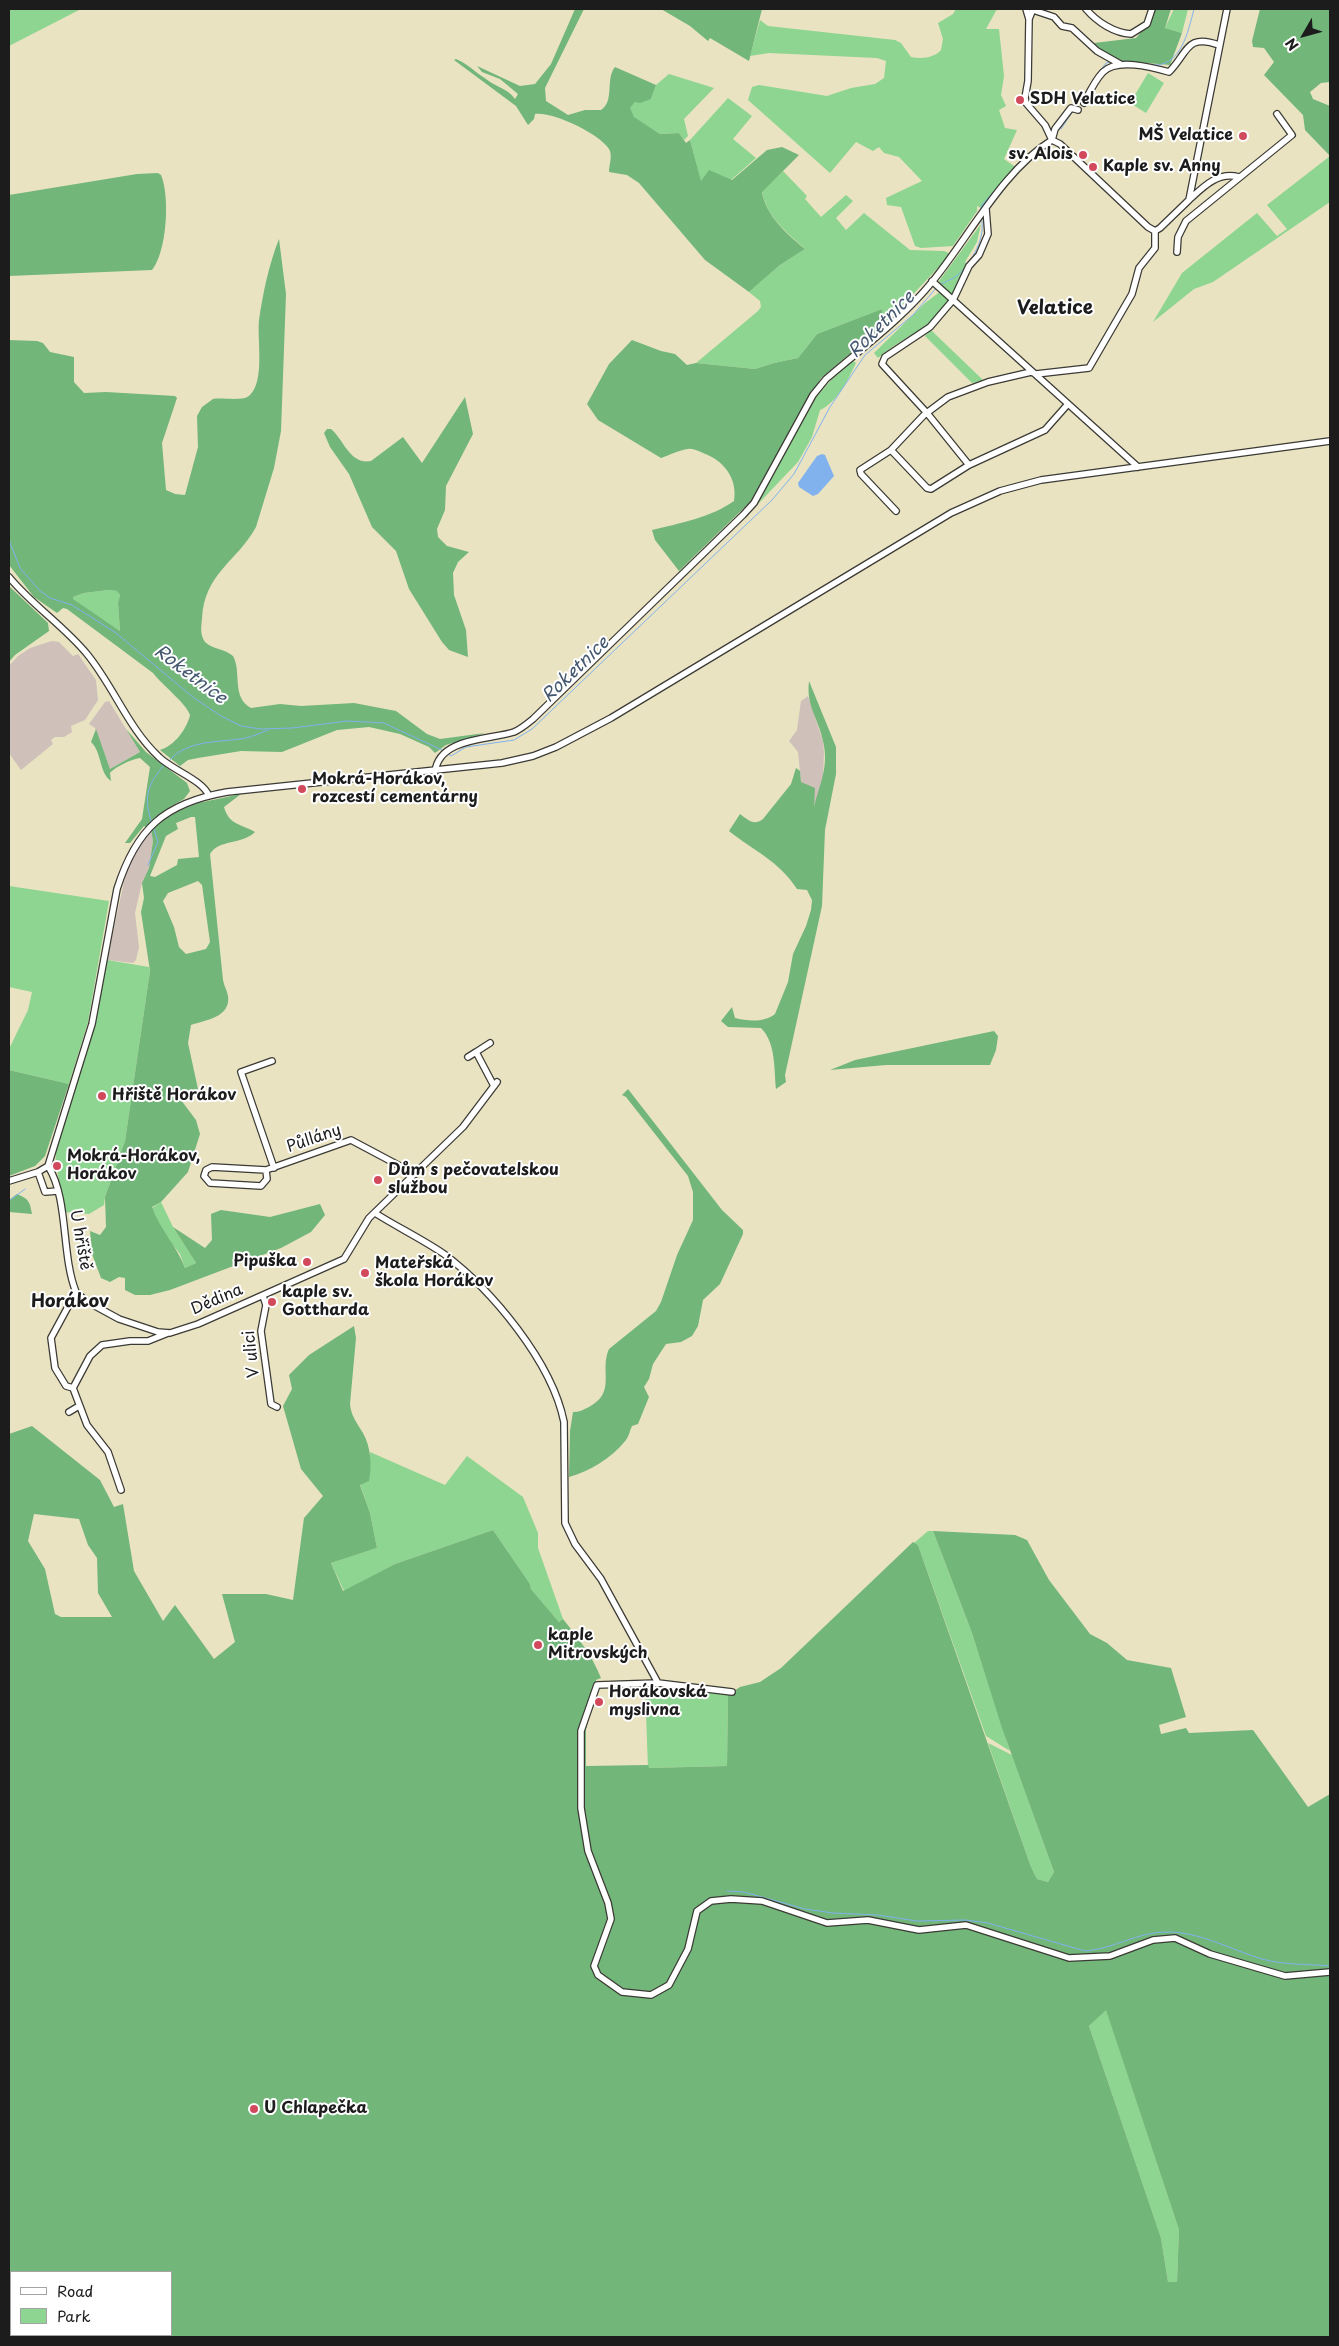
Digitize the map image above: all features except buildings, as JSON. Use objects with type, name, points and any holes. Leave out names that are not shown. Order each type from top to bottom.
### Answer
[{"type":"street","points":[[1026,9],[1029,19],[1026,103],[1045,126],[1052,140],[1060,144],[1148,228],[1155,231]]},
{"type":"street","points":[[1029,19],[1033,9],[1054,17],[1062,26],[1072,28],[1097,51],[1116,62],[1169,72],[1176,65],[1188,45],[1202,40],[1219,45]]},
{"type":"street","points":[[1086,9],[1091,15],[1115,30],[1132,34],[1147,24],[1152,9]]},
{"type":"street","points":[[1189,200],[1226,9]]},
{"type":"street","points":[[1084,103],[1103,72],[1116,62]]},
{"type":"street","points":[[435,772],[437,765],[450,751],[469,741],[518,730],[546,708],[744,515],[754,504],[813,395],[826,379],[936,285],[982,213],[1026,160],[1052,140],[1055,129],[1071,108],[1076,110]]},
{"type":"street","points":[[1177,252],[1178,237],[1186,221],[1292,135],[1277,114]]},
{"type":"street","points":[[896,511],[861,474],[860,470],[891,450],[927,413],[948,397],[970,387],[1031,372],[1036,374],[1089,368],[1132,294],[1139,268],[1154,248],[1155,231],[1212,180],[1227,176],[1239,177]]},
{"type":"street","points":[[969,465],[927,413],[884,368],[882,360],[930,328],[953,300],[968,266],[978,255],[988,234],[982,213]]},
{"type":"street","points":[[936,285],[1138,467]]},
{"type":"street","points":[[891,450],[929,490],[969,465],[1045,430],[1068,404]]},
{"type":"street","points":[[9,1180],[38,1172],[48,1166],[92,1024],[117,889],[131,852],[152,824],[180,806],[209,796],[435,772],[517,760],[544,752],[574,739],[951,513],[984,497],[1041,480],[1330,441]]},
{"type":"street","points":[[9,577],[86,653],[137,732],[162,761],[204,786],[209,796]]},
{"type":"street","points":[[468,1057],[490,1042]]},
{"type":"street","points":[[476,1052],[496,1084],[464,1127],[375,1213],[442,1253],[461,1268],[525,1336],[560,1406],[564,1422],[564,1523],[575,1544],[601,1579],[658,1682]]},
{"type":"street","name":"Půllány","points":[[272,1061],[241,1072],[274,1168]]},
{"type":"street","name":"Půllány","points":[[266,1170],[267,1179],[261,1186],[210,1183],[205,1179],[204,1173],[212,1167],[266,1170],[351,1140],[415,1174]]},
{"type":"street","name":"U hřiště","points":[[48,1166],[54,1174],[58,1191],[76,1292],[86,1301],[119,1319],[158,1332]]},
{"type":"street","name":"U hřiště","points":[[38,1172],[45,1192],[58,1191]]},
{"type":"street","name":"Dědina","points":[[158,1332],[170,1333],[198,1324],[344,1259],[369,1218],[375,1213]]},
{"type":"street","points":[[72,1388],[66,1386],[55,1368],[51,1338],[76,1292]]},
{"type":"street","name":"V ulici","points":[[263,1296],[266,1306],[261,1330],[271,1404],[277,1407]]},
{"type":"street","points":[[72,1388],[90,1356],[102,1345],[130,1341],[148,1341],[170,1333]]},
{"type":"street","points":[[72,1388],[86,1424],[108,1452],[122,1490]]},
{"type":"street","points":[[69,1412],[79,1406]]},
{"type":"street","points":[[732,1692],[658,1682],[597,1685],[581,1731],[581,1808],[588,1852],[608,1904],[610,1919],[594,1966],[598,1975],[622,1992],[651,1995],[669,1984],[688,1949],[697,1911],[711,1901],[731,1899],[762,1901],[827,1923],[868,1920],[919,1930],[966,1925],[1069,1958],[1110,1956],[1153,1940],[1175,1938],[1210,1954],[1285,1976],[1330,1972]]},
{"type":"shaded area","points":[[52,641],[59,642],[73,656],[78,654],[96,680],[98,700],[85,720],[71,726],[72,732],[64,737],[55,737],[51,740],[53,744],[21,770],[9,753],[9,666],[18,656],[30,648]]},
{"type":"shaded area","points":[[808,696],[823,741],[824,752],[823,782],[814,807],[801,782],[798,752],[789,741],[797,730],[801,701]]},
{"type":"shaded area","points":[[109,701],[140,752],[110,769],[95,728],[89,724],[105,702]]},
{"type":"shaded area","points":[[151,830],[153,841],[149,868],[142,883],[135,913],[139,947],[136,960],[133,963],[107,960],[127,868],[135,851]]},
{"type":"green space","points":[[9,9],[81,9],[9,46]]},
{"type":"green space","points":[[575,9],[584,9],[545,88],[546,101],[568,115],[585,110],[601,110],[608,101],[612,72],[615,67],[656,85],[651,99],[640,103],[635,102],[630,108],[634,117],[660,134],[679,133],[686,143],[690,140],[701,181],[709,170],[732,180],[767,150],[782,147],[799,155],[762,192],[768,209],[778,224],[805,249],[780,265],[749,292],[705,260],[639,183],[627,175],[609,172],[610,151],[604,143],[575,125],[552,116],[535,114],[534,119],[528,125],[516,106],[454,60],[456,59],[464,63],[490,82],[508,92],[515,99],[518,94],[500,79],[482,72],[477,66],[520,86],[535,84],[551,64]]},
{"type":"green space","points":[[661,9],[762,9],[749,61],[710,38],[708,41],[690,26]]},
{"type":"green space","points":[[956,9],[997,9],[986,29],[999,29],[1004,76],[1001,95],[1006,106],[999,110],[1005,128],[1017,130],[1004,159],[1017,168],[983,209],[977,206],[977,211],[953,246],[921,248],[915,246],[901,207],[887,205],[886,198],[922,181],[899,157],[884,153],[879,147],[873,151],[856,142],[830,173],[748,100],[752,87],[759,85],[827,96],[851,88],[875,84],[884,78],[886,61],[877,58],[769,53],[750,56],[760,20],[768,26],[895,40],[901,43],[911,57],[928,57],[935,55],[941,50],[943,39],[938,23],[953,14]]},
{"type":"green space","points":[[1154,9],[1171,9],[1165,28],[1182,33],[1170,65],[1113,60],[1094,43],[1136,38],[1154,16]]},
{"type":"green space","points":[[1174,9],[1188,9],[1182,33],[1165,28]]},
{"type":"green space","points":[[1260,9],[1330,9],[1330,82],[1321,83],[1310,92],[1313,99],[1330,106],[1330,156],[1305,130],[1303,115],[1264,75],[1274,62],[1264,48],[1253,47],[1252,41]]},
{"type":"green space","points":[[1148,73],[1164,83],[1146,113],[1130,103]]},
{"type":"green space","points":[[669,74],[714,88],[684,119],[688,136],[684,140],[679,133],[660,134],[633,117],[629,108],[635,102],[651,99],[656,85]]},
{"type":"green space","points":[[728,98],[752,116],[733,139],[756,158],[731,180],[701,182],[690,140]]},
{"type":"green space","points":[[1330,156],[1330,202],[1213,282],[1194,289],[1153,322],[1182,273],[1257,213],[1277,236],[1287,229],[1267,205]]},
{"type":"green space","points":[[783,171],[807,196],[805,199],[821,217],[846,195],[853,201],[836,218],[846,230],[864,213],[910,250],[944,251],[951,254],[884,325],[882,309],[817,334],[798,358],[755,369],[696,363],[761,307],[760,301],[749,292],[780,265],[805,249],[778,223],[764,200],[762,191]]},
{"type":"green space","points":[[158,173],[161,175],[164,184],[166,209],[164,237],[157,261],[152,270],[9,276],[9,195],[137,174]]},
{"type":"green space","points":[[981,224],[977,242],[965,262],[969,266],[954,296],[944,310],[933,321],[878,358],[874,353],[925,303],[941,291],[939,281]]},
{"type":"green space","points":[[279,239],[286,294],[281,431],[274,468],[256,527],[240,550],[215,579],[209,590],[204,603],[201,625],[202,637],[208,644],[233,656],[236,662],[241,697],[251,708],[280,704],[301,706],[354,703],[396,711],[427,734],[440,739],[485,733],[446,745],[435,753],[429,747],[400,734],[369,727],[337,730],[282,752],[241,751],[188,760],[180,766],[160,750],[175,741],[186,726],[190,715],[184,705],[153,673],[67,609],[63,608],[57,613],[34,597],[9,565],[9,340],[37,341],[43,343],[50,352],[74,357],[74,382],[84,393],[106,392],[175,396],[177,398],[162,443],[166,490],[175,494],[185,495],[198,447],[197,416],[202,407],[213,399],[247,397],[255,389],[259,370],[259,320],[262,299]],"holes":[[[117,591],[120,595],[118,603],[120,631],[73,599],[73,597],[84,593]]]},
{"type":"green space","points":[[882,309],[884,325],[821,378],[751,501],[679,571],[655,540],[652,530],[705,516],[725,507],[734,501],[734,485],[723,465],[710,456],[694,449],[688,449],[661,458],[598,420],[587,404],[609,364],[632,340],[675,354],[687,365],[696,363],[755,369],[798,358],[817,334]]},
{"type":"green space","points":[[930,331],[984,381],[972,383],[925,336]]},
{"type":"green space","points":[[853,361],[856,363],[842,389],[832,402],[820,410],[812,437],[798,462],[757,505],[815,398],[831,380]]},
{"type":"green space","points":[[465,397],[473,434],[446,486],[445,510],[437,529],[438,537],[447,546],[469,552],[458,562],[453,573],[454,595],[466,630],[468,657],[449,650],[442,642],[409,589],[396,551],[372,527],[349,474],[330,447],[324,433],[327,429],[331,429],[353,456],[364,461],[371,461],[403,437],[422,463]]},
{"type":"green space","points":[[9,586],[48,623],[49,631],[15,655],[9,662]]},
{"type":"green space","points":[[109,590],[118,591],[120,595],[118,603],[120,631],[73,600],[73,597],[84,593]]},
{"type":"green space","points":[[809,681],[836,747],[836,774],[825,830],[822,906],[785,1075],[786,1082],[776,1089],[772,1049],[766,1034],[761,1028],[728,1027],[721,1021],[732,1007],[735,1018],[745,1020],[766,1019],[775,1014],[788,982],[793,954],[806,926],[812,900],[807,890],[797,889],[790,879],[774,864],[729,831],[740,814],[754,822],[763,819],[791,784],[796,768],[800,771],[801,782],[815,788],[814,807],[823,775],[825,750],[809,698]]},
{"type":"green space","points":[[96,729],[110,769],[140,752],[126,729],[146,752],[187,783],[190,791],[184,799],[170,807],[173,813],[198,803],[241,794],[224,807],[226,813],[232,821],[255,832],[244,839],[219,846],[210,854],[223,980],[228,1003],[222,1013],[191,1025],[188,1043],[198,1089],[178,1096],[196,1120],[200,1134],[188,1172],[161,1202],[152,1207],[155,1215],[178,1252],[185,1268],[196,1263],[173,1227],[205,1248],[212,1240],[211,1214],[221,1210],[270,1217],[320,1204],[325,1215],[311,1232],[281,1248],[170,1290],[150,1295],[135,1295],[125,1290],[125,1278],[119,1277],[110,1282],[101,1278],[92,1254],[90,1231],[100,1235],[106,1227],[105,1197],[125,1141],[150,971],[141,912],[144,898],[142,883],[149,868],[153,841],[151,830],[144,826],[130,843],[125,843],[142,819],[150,767],[140,758],[133,760],[112,771],[110,773],[111,781],[104,773],[95,746],[91,742]],"holes":[[[195,817],[199,857],[178,859],[177,865],[155,877],[150,876],[166,836],[178,829],[176,823]],[[198,881],[202,885],[210,942],[206,949],[186,954],[179,947],[174,927],[163,901],[168,893]]]},
{"type":"green space","points":[[9,886],[109,901],[88,1022],[69,1084],[9,1070],[9,1049],[28,1010],[32,992],[9,987]]},
{"type":"green space","name":"Hřiště Horákov","points":[[107,960],[149,967],[150,971],[125,1141],[105,1197],[104,1205],[89,1214],[65,1212],[57,1170],[55,1170],[56,1149],[91,1038]]},
{"type":"green space","points":[[994,1031],[998,1036],[996,1050],[990,1065],[886,1065],[830,1070],[855,1060]]},
{"type":"green space","points":[[9,1070],[69,1084],[45,1156],[35,1166],[9,1176]]},
{"type":"green space","points":[[628,1089],[722,1210],[743,1230],[743,1234],[720,1284],[703,1300],[698,1326],[692,1336],[681,1342],[666,1344],[653,1364],[649,1379],[644,1387],[649,1397],[638,1424],[632,1426],[626,1440],[607,1458],[585,1471],[569,1477],[570,1431],[573,1412],[589,1407],[603,1395],[606,1381],[606,1357],[609,1349],[656,1311],[661,1302],[677,1255],[693,1220],[693,1192],[688,1176],[626,1097],[622,1095]]},
{"type":"green space","points":[[17,1194],[28,1201],[32,1214],[9,1212],[9,1200]]},
{"type":"green space","points":[[161,1202],[173,1227],[196,1263],[185,1268],[180,1254],[162,1231],[152,1208]]},
{"type":"green space","points":[[354,1326],[356,1338],[350,1404],[353,1416],[366,1438],[369,1450],[371,1463],[369,1481],[360,1485],[370,1513],[377,1548],[331,1563],[343,1591],[395,1564],[493,1530],[530,1584],[531,1589],[559,1622],[563,1619],[579,1640],[589,1654],[601,1678],[596,1680],[596,1692],[586,1729],[586,1766],[648,1765],[649,1768],[727,1766],[728,1695],[740,1687],[760,1682],[781,1668],[913,1542],[918,1545],[1031,1867],[1037,1879],[1048,1882],[1054,1872],[1002,1728],[972,1633],[933,1531],[1015,1535],[1027,1540],[1049,1580],[1090,1634],[1107,1643],[1127,1660],[1171,1668],[1186,1717],[1159,1725],[1161,1734],[1186,1728],[1189,1733],[1253,1730],[1308,1807],[1330,1794],[1330,2337],[9,2337],[9,1434],[32,1426],[100,1480],[114,1507],[123,1504],[134,1571],[163,1621],[175,1605],[214,1659],[235,1642],[222,1594],[266,1594],[293,1600],[304,1518],[323,1496],[301,1469],[283,1406],[292,1389],[289,1375],[309,1355]],"holes":[[[34,1514],[79,1519],[88,1545],[97,1558],[98,1593],[112,1617],[61,1617],[55,1614],[45,1569],[28,1541]],[[1106,2010],[1179,2230],[1177,2282],[1168,2282],[1161,2238],[1089,2026]]]},
{"type":"green space","points":[[370,1452],[445,1485],[467,1456],[523,1497],[538,1533],[538,1548],[563,1619],[559,1622],[531,1589],[530,1584],[493,1530],[395,1564],[344,1591],[331,1563],[377,1548],[370,1513],[360,1484],[370,1473]]},
{"type":"green space","points":[[928,1531],[933,1531],[972,1633],[1010,1751],[986,1736],[918,1545],[914,1543]]},
{"type":"green space","points":[[645,1686],[728,1695],[727,1766],[648,1768]]},
{"type":"green space","points":[[988,1743],[1012,1755],[1054,1872],[1048,1882],[1037,1879],[1031,1867]]},
{"type":"green space","points":[[1106,2009],[1179,2230],[1177,2282],[1168,2282],[1161,2238],[1089,2026]]},
{"type":"water","points":[[825,455],[834,476],[818,494],[813,496],[799,487],[798,483],[817,456]]},
{"type":"waterway","name":"Roketnice","points":[[1151,65],[1170,61],[1176,55],[1186,38],[1194,9]]},
{"type":"waterway","name":"Roketnice","points":[[1099,72],[1106,63],[1110,62]]},
{"type":"waterway","name":"Roketnice","points":[[1075,108],[1090,86]]},
{"type":"waterway","name":"Roketnice","points":[[1061,129],[1073,111]]},
{"type":"waterway","name":"Roketnice","points":[[980,211],[982,205],[1015,167]]},
{"type":"waterway","name":"Roketnice","points":[[940,285],[958,275],[973,256],[982,233],[981,217]]},
{"type":"waterway","name":"Roketnice","points":[[447,753],[451,756],[466,747],[514,740],[532,729],[772,500],[794,474],[830,407],[865,355],[913,315],[937,287]]},
{"type":"waterway","name":"Roketnice","points":[[9,540],[20,568],[40,591],[50,598],[72,605],[116,633],[194,698],[221,716],[241,726],[261,729],[292,728],[347,721],[384,723],[444,751]]},
{"type":"waterway","points":[[169,761],[176,754],[194,745],[246,738],[268,730]]},
{"type":"waterway","points":[[152,823],[147,799],[148,792],[164,765]]},
{"type":"waterway","points":[[148,865],[158,842],[154,829]]},
{"type":"waterway","points":[[9,1201],[25,1189]]},
{"type":"waterway","points":[[727,1891],[744,1892],[805,1909],[833,1913],[878,1915],[917,1921],[965,1920],[988,1923],[1085,1951],[1095,1950],[1145,1935],[1166,1932],[1203,1938],[1270,1961],[1330,1966]]},
{"type":"place","name":"SDH Velatice","points":[[1020,100]]},
{"type":"place","name":"MŠ Velatice","points":[[1243,136]]},
{"type":"place","name":"sv. Alois","points":[[1083,155]]},
{"type":"place","name":"Kaple sv. Anny","points":[[1093,167]]},
{"type":"place","name":"Mokrá-Horákov, rozcestí cementárny","points":[[302,789]]},
{"type":"place","name":"Hřiště Horákov","points":[[102,1096]]},
{"type":"place","name":"Mokrá-Horákov, Horákov","points":[[57,1166]]},
{"type":"place","name":"Dům s pečovatelskou službou","points":[[378,1180]]},
{"type":"place","name":"Pipuška","points":[[307,1262]]},
{"type":"place","name":"Mateřská škola Horákov","points":[[365,1273]]},
{"type":"place","name":"kaple sv. Gottharda","points":[[272,1302]]},
{"type":"place","name":"kaple Mitrovských","points":[[538,1645]]},
{"type":"place","name":"Horákovská myslivna","points":[[599,1702]]},
{"type":"place","name":"U Chlapečka","points":[[254,2109]]},
{"type":"district","name":"Velatice","points":[[1055,309]]},
{"type":"district","name":"Horákov","points":[[70,1302]]}]
